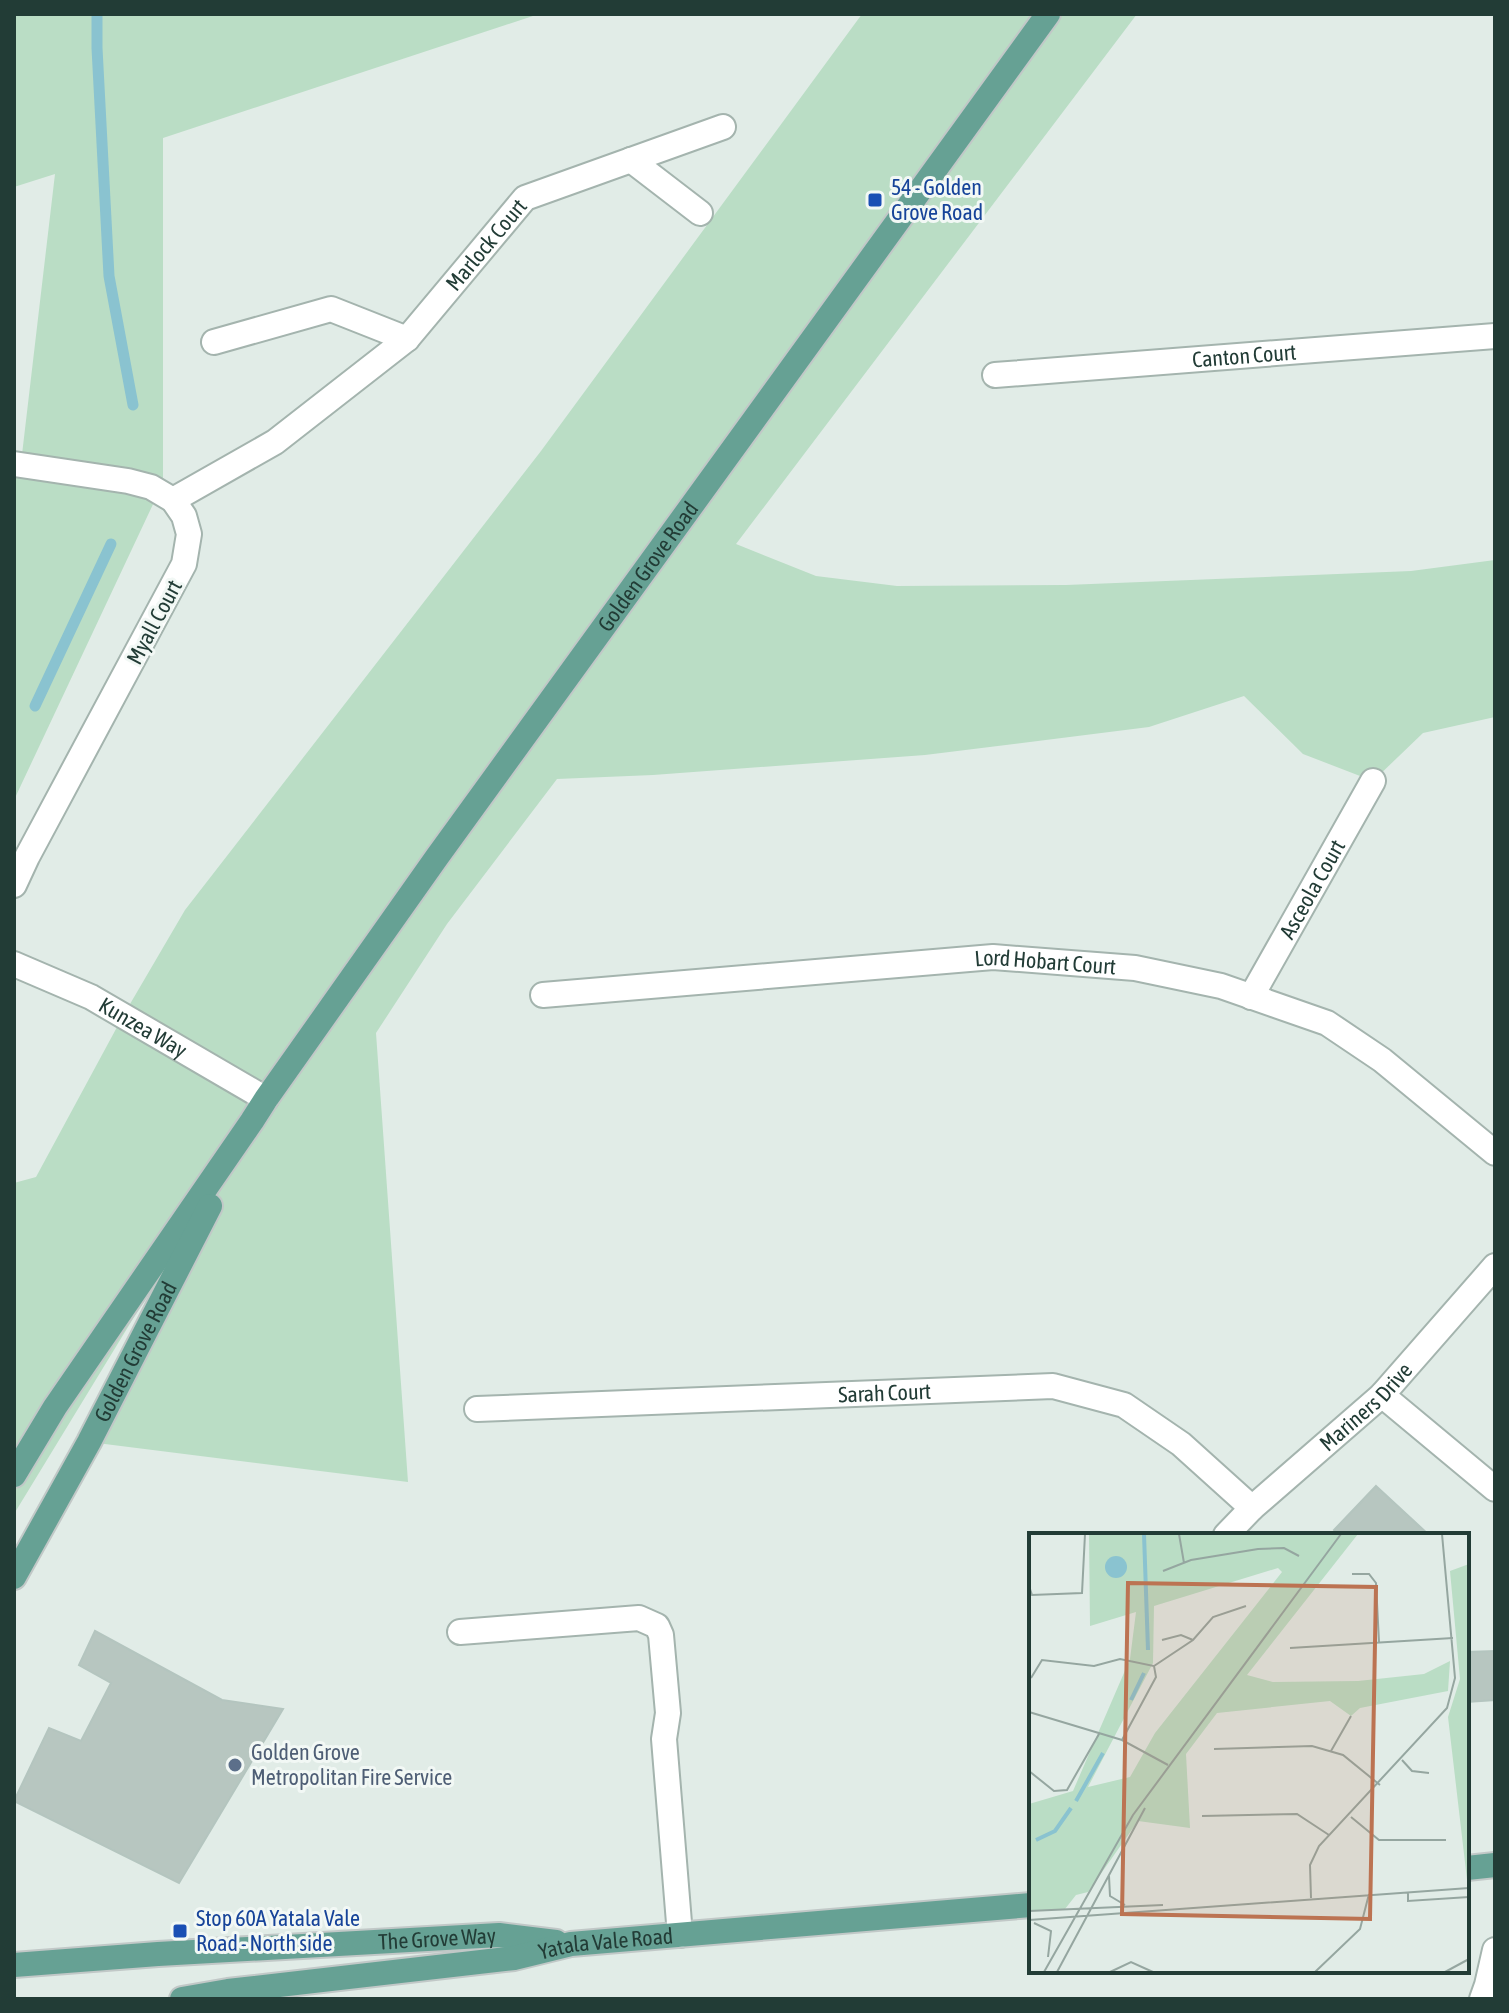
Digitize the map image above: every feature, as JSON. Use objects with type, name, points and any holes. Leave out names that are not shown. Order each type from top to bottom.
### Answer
[{"type":"main road","name":"Golden Grove Road","points":[[14,1475],[55,1407],[446,844],[1048,14]]},
{"type":"main road","name":"Golden Grove Road","points":[[14,1577],[89,1442],[252,1121]]},
{"type":"main road","points":[[1469,1868],[1495,1865]]},
{"type":"main road","name":"Yatala Vale Road","points":[[182,1999],[514,1958],[571,1944],[1029,1905]]},
{"type":"main road","name":"The Grove Way","points":[[58,1962],[499,1935],[571,1944]]},
{"type":"main road","points":[[14,1955],[58,1962]]},
{"type":"main road","points":[[14,1965],[58,1962]]},
{"type":"street","name":"Marlock Court","points":[[173,500],[275,442],[407,339],[525,198],[723,127]]},
{"type":"street","points":[[631,160],[700,213]]},
{"type":"street","points":[[214,342],[331,309],[407,339]]},
{"type":"street","name":"Canton Court","points":[[995,375],[1495,336]]},
{"type":"street","points":[[14,464],[128,481],[151,487],[173,500]]},
{"type":"street","name":"Myall Court","points":[[14,885],[184,564],[189,534],[184,516],[173,500]]},
{"type":"street","name":"Asceola Court","points":[[1251,997],[1373,781]]},
{"type":"street","name":"Lord Hobart Court","points":[[543,995],[993,957],[1135,968],[1221,986],[1327,1023],[1382,1060],[1495,1153]]},
{"type":"street","name":"Kunzea Way","points":[[14,964],[91,997],[266,1099]]},
{"type":"street","name":"Mariners Drive","points":[[1228,1533],[1252,1508],[1382,1395],[1495,1266]]},
{"type":"street","name":"Sarah Court","points":[[477,1409],[1053,1386],[1124,1405],[1181,1444],[1252,1508]]},
{"type":"street","points":[[1382,1395],[1495,1489]]},
{"type":"street","points":[[460,1632],[639,1618],[657,1626],[661,1635],[668,1713],[664,1739],[680,1935]]},
{"type":"street","points":[[1482,1999],[1495,1950]]},
{"type":"green space","points":[[14,14],[539,14],[163,138],[163,483],[14,800],[14,481],[21,463],[55,174],[14,187]]},
{"type":"green space","points":[[862,14],[1137,14],[736,544],[816,576],[897,586],[1066,585],[1411,571],[1495,560],[1495,717],[1423,733],[1373,781],[1303,754],[1244,696],[1149,727],[925,755],[557,779],[447,924],[376,1033],[408,1482],[89,1442],[245,1135],[14,1514],[14,1183],[36,1177],[123,1016],[185,910],[541,451]]},
{"type":"building","points":[[1376,1486],[1427,1533],[1337,1533],[1334,1530]]},
{"type":"building","points":[[95,1631],[222,1700],[283,1709],[179,1883],[14,1801],[49,1728],[81,1741],[111,1683],[79,1665]]},
{"type":"building","points":[[1495,1651],[1495,1700],[1469,1702],[1469,1652]]},
{"type":"waterway","points":[[97,14],[109,276],[133,405]]},
{"type":"waterway","points":[[35,706],[111,544]]},
{"type":"place","name":"54 - Golden Grove Road","points":[[875,200]]},
{"type":"place","name":"Golden Grove Metropolitan Fire Service","points":[[235,1765]]},
{"type":"place","name":"Stop 60A Yatala Vale Road - North side","points":[[180,1931]]}]
